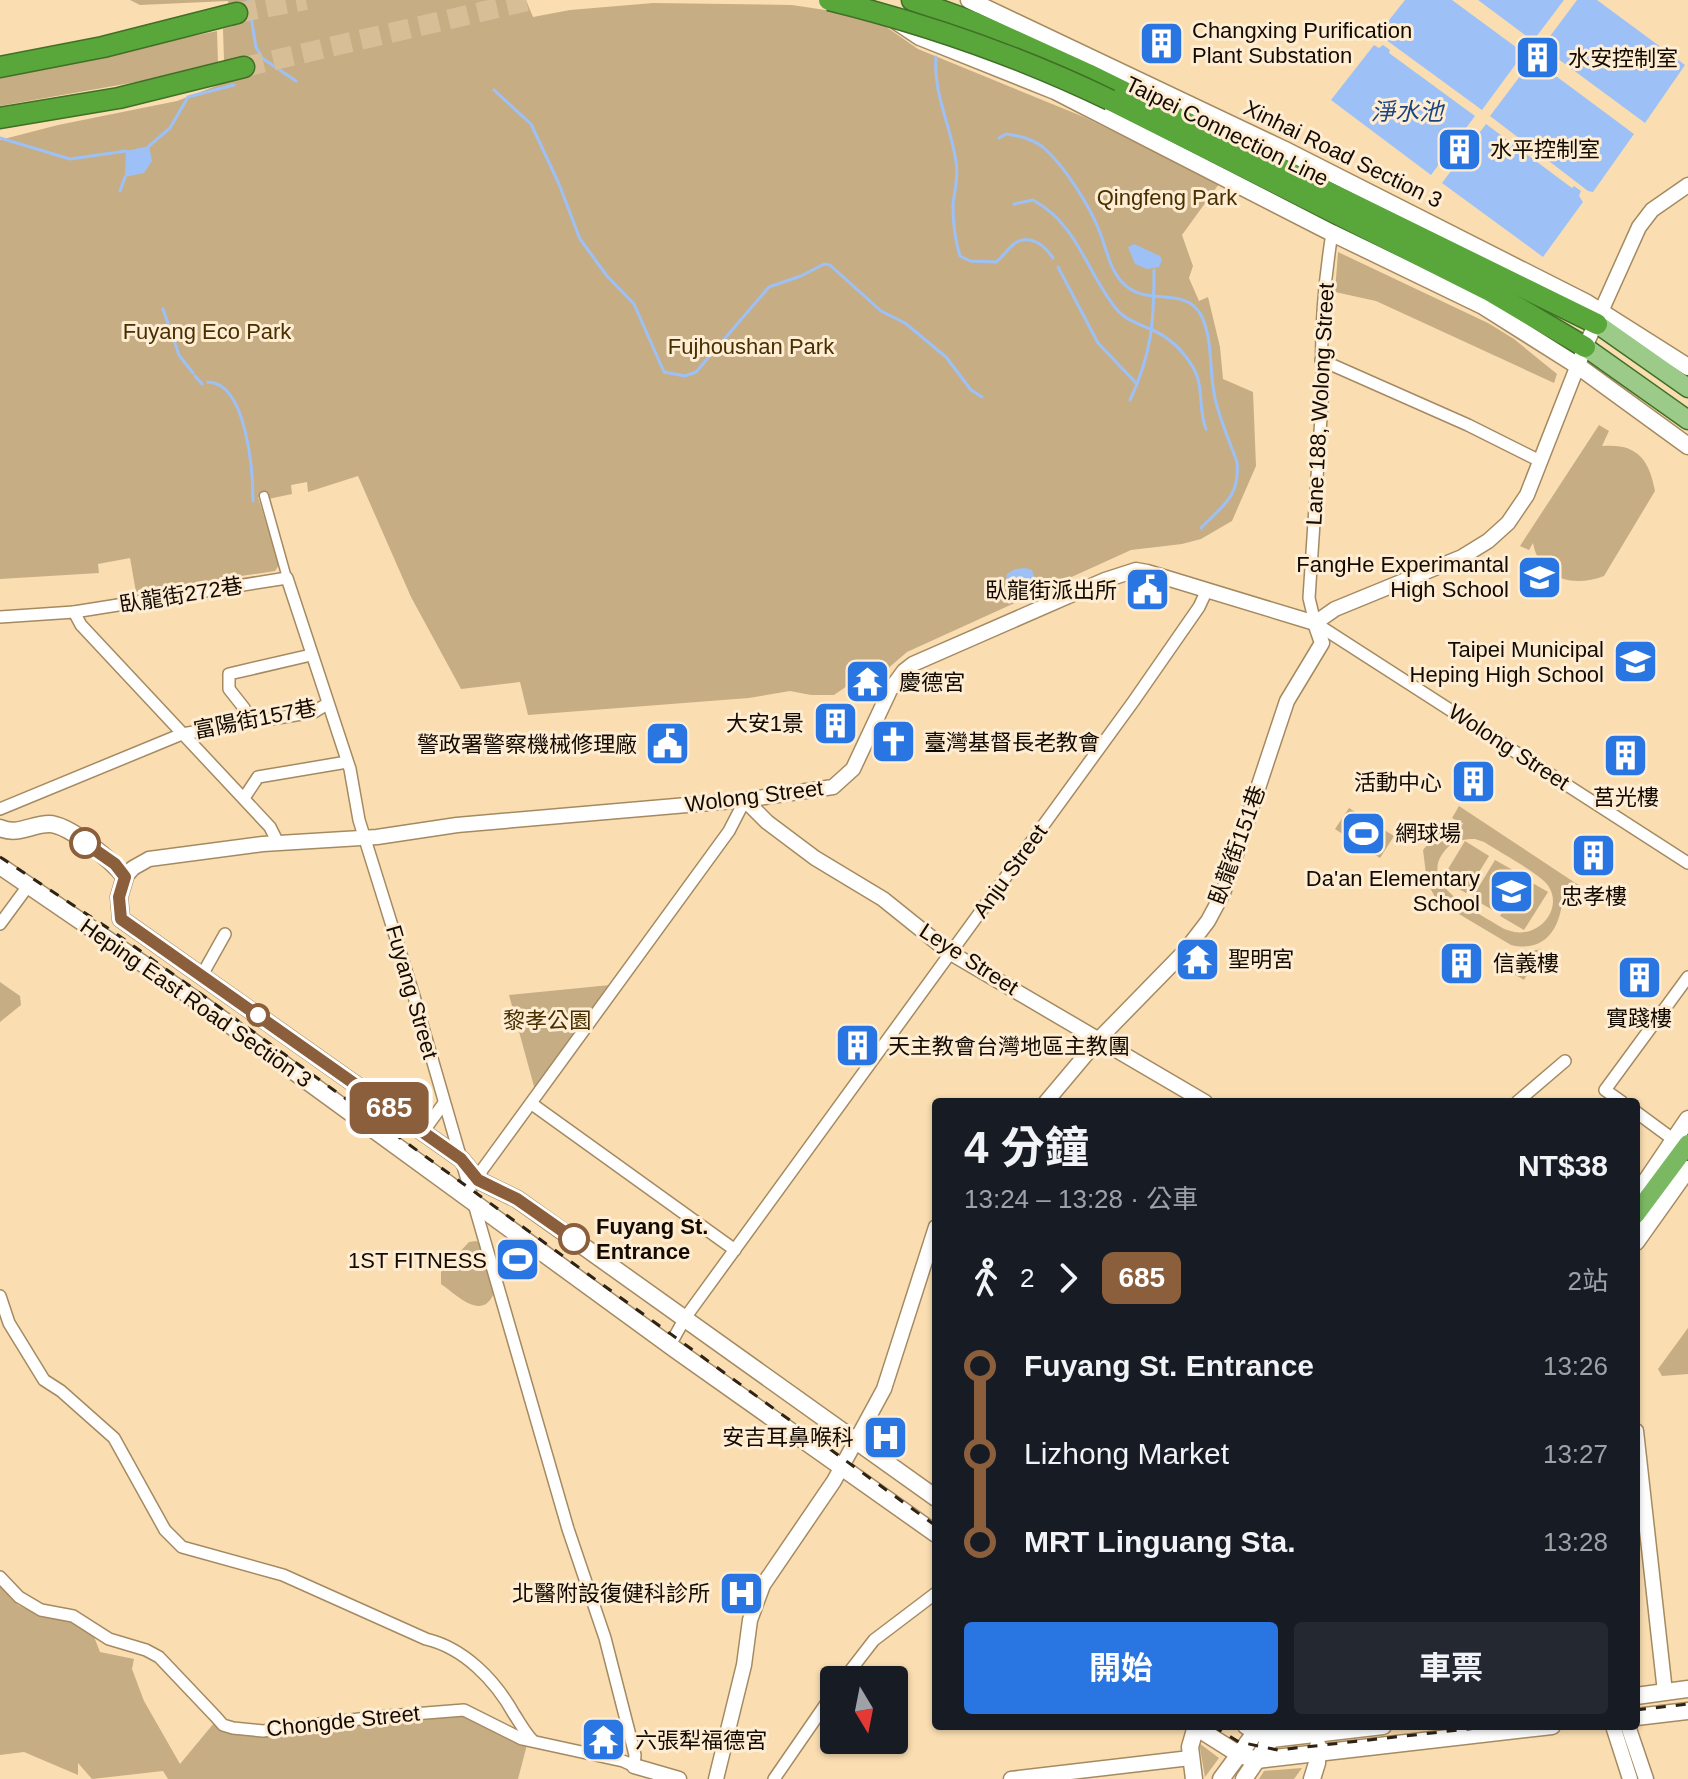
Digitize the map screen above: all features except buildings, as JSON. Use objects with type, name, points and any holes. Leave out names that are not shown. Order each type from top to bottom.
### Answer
[{"type":"highway","name":"Taipei Connection Line","points":[[829,0],[904,18],[987,46],[1188,132],[1600,317]]},
{"type":"highway","name":"Taipei Connection Line","points":[[912,0],[976,23],[1088,74],[1326,207],[1488,290],[1582,357]]},
{"type":"highway","points":[[0,67],[103,47],[237,13]]},
{"type":"highway","points":[[0,118],[119,98],[244,67]]},
{"type":"highway","points":[[1640,1208],[1681,1142]]},
{"type":"main road","points":[[868,0],[911,33],[1055,91],[1582,357],[1688,420]]},
{"type":"main road","name":"Xinhai Road Section 3","points":[[969,0],[1283,149],[1688,367]]},
{"type":"main road","name":"Xinhai Road Section 3","points":[[1600,317],[1614,336],[1688,388]]},
{"type":"main road","points":[[1582,357],[1688,446]]},
{"type":"main road","points":[[0,828],[8,832],[47,824],[62,826],[115,864],[125,877]]},
{"type":"main road","name":"Heping East Road Section 3","points":[[0,866],[118,946],[932,1531]]},
{"type":"main road","name":"Heping East Road Section 3","points":[[125,877],[119,897],[121,919],[461,1159],[478,1180],[517,1199],[932,1495]]},
{"type":"main road","points":[[118,946],[132,924]]},
{"type":"main road","points":[[1640,1191],[1681,1142],[1688,1119]]},
{"type":"main road","points":[[1640,1236],[1688,1169]]},
{"type":"main road","points":[[1640,1695],[1688,1689]]},
{"type":"main road","points":[[1640,1717],[1688,1711]]},
{"type":"main road","points":[[1194,1730],[1190,1758],[1194,1779]]},
{"type":"main road","points":[[1201,1730],[1240,1755],[1257,1760],[1517,1730]]},
{"type":"main road","points":[[1244,1779],[1257,1760],[1262,1730]]},
{"type":"main road","points":[[1221,1779],[1262,1730],[1315,1730],[1318,1753],[1312,1779]]},
{"type":"street","points":[[1315,623],[1335,609],[1462,557],[1488,541],[1508,523],[1527,495],[1611,284],[1639,227],[1652,210],[1688,185]]},
{"type":"street","name":"Lane 188, Wolong Street","points":[[1315,623],[1309,598],[1323,387],[1321,360],[1325,288],[1332,233]]},
{"type":"street","points":[[1321,360],[1468,425],[1540,461]]},
{"type":"street","name":"Fuyang Street","points":[[264,496],[311,655],[347,762],[365,836],[564,1516],[605,1638],[635,1755],[634,1766]]},
{"type":"street","name":"Wolong Street","points":[[125,877],[149,859],[457,825],[745,800],[833,787],[845,778],[863,753],[890,690],[913,664],[1127,572],[1147,572],[1315,623],[1688,863]]},
{"type":"street","name":"臥龍街272巷","points":[[74,612],[287,578]]},
{"type":"street","name":"Anju Street","points":[[670,1345],[685,1318],[1133,702],[1199,607],[1207,590]]},
{"type":"street","points":[[0,617],[74,612],[81,625],[270,827],[278,843]]},
{"type":"street","name":"臥龍街151巷","points":[[1099,1039],[1185,951],[1208,921],[1223,893],[1287,701],[1322,643],[1315,623]]},
{"type":"street","points":[[249,723],[244,708],[229,689],[229,674],[311,655]]},
{"type":"street","name":"富陽街157巷","points":[[0,809],[182,734],[314,712],[327,704]]},
{"type":"street","points":[[244,798],[258,777],[347,762]]},
{"type":"street","points":[[473,1201],[482,1170],[729,831],[745,800]]},
{"type":"street","name":"Leye Street","points":[[745,800],[767,822],[815,858],[883,899],[949,952],[1198,1098]]},
{"type":"street","points":[[0,924],[28,886]]},
{"type":"street","points":[[202,975],[225,934]]},
{"type":"street","points":[[1616,1098],[1605,1090],[1688,977]]},
{"type":"street","points":[[1049,1098],[1099,1039]]},
{"type":"street","points":[[1522,1098],[1565,1061]]},
{"type":"street","points":[[423,1132],[444,1103]]},
{"type":"street","points":[[532,1104],[735,1250]]},
{"type":"street","points":[[1640,1115],[1681,1142]]},
{"type":"street","points":[[716,1779],[744,1665],[750,1620],[763,1585],[841,1468],[884,1389],[932,1239]]},
{"type":"street","points":[[0,1296],[9,1323],[44,1380],[114,1438],[165,1530],[182,1547],[283,1575],[426,1639],[444,1644],[462,1654],[497,1688],[532,1740]]},
{"type":"street","points":[[1640,1467],[1665,1692]]},
{"type":"street","name":"Chongde Street","points":[[0,1577],[19,1597],[41,1610],[73,1616],[109,1639],[159,1657],[223,1725],[233,1728],[263,1731],[464,1710],[522,1739],[623,1761],[679,1779]]},
{"type":"street","points":[[854,1666],[874,1640],[932,1596]]},
{"type":"street","points":[[774,1779],[820,1712]]},
{"type":"street","points":[[1614,1730],[1630,1779]]},
{"type":"street","points":[[1629,1730],[1646,1779]]},
{"type":"street","points":[[1011,1779],[1190,1758]]},
{"type":"green space","name":"Fujhoushan Park","points":[[130,0],[526,0],[533,17],[570,10],[653,3],[792,5],[872,17],[918,49],[1084,117],[1219,184],[1182,235],[1193,266],[1189,278],[1199,301],[1208,297],[1220,347],[1223,379],[1253,392],[1256,466],[1232,521],[1201,539],[1131,550],[907,652],[885,671],[876,666],[834,695],[790,691],[749,698],[528,715],[520,682],[461,689],[411,597],[358,476],[308,492],[307,482],[291,485],[292,494],[268,499],[267,495],[258,497],[279,565],[275,571],[136,592],[130,558],[98,564],[99,573],[0,579],[0,140],[177,101],[247,74],[240,60],[224,60],[223,29],[233,26],[228,1],[140,5]]},
{"type":"green space","points":[[217,31],[218,62],[142,81],[0,106],[0,77]]},
{"type":"green space","points":[[1338,252],[1488,323],[1514,339],[1557,374],[1554,383],[1376,301],[1335,292]]},
{"type":"green space","points":[[1599,425],[1609,431],[1602,446],[1624,447],[1645,461],[1655,491],[1604,576],[1581,581],[1560,578],[1543,565],[1533,543],[1529,550],[1520,546]]},
{"type":"green space","points":[[1459,806],[1592,894],[1585,904],[1563,889],[1557,923],[1545,940],[1536,945],[1511,945],[1437,901],[1427,882],[1423,850],[1440,829],[1464,824],[1452,818]],"holes":[[[1461,840],[1484,842],[1541,878],[1552,893],[1550,913],[1535,929],[1524,932],[1499,926],[1454,897],[1445,887],[1438,865],[1446,849]]]},
{"type":"green space","name":"網球場","points":[[1349,808],[1394,836],[1380,858],[1335,829]]},
{"type":"green space","points":[[1465,841],[1489,856],[1466,893],[1442,879]]},
{"type":"green space","points":[[1495,860],[1520,874],[1496,912],[1472,898]]},
{"type":"green space","points":[[1524,878],[1548,892],[1524,930],[1500,916]]},
{"type":"green space","points":[[1542,949],[1524,980],[1507,970],[1519,953]]},
{"type":"green space","points":[[0,982],[20,996],[21,1005],[0,1022]]},
{"type":"green space","name":"黎孝公園","points":[[610,985],[535,1090],[509,995]]},
{"type":"green space","points":[[469,1242],[481,1244],[494,1293],[489,1301],[476,1306],[441,1284],[441,1272]]},
{"type":"green space","points":[[1688,1328],[1688,1374],[1662,1376],[1658,1369]]},
{"type":"green space","points":[[0,1585],[18,1605],[40,1616],[67,1619],[93,1634],[100,1652],[134,1659],[132,1669],[144,1701],[180,1764],[214,1723],[264,1733],[463,1712],[528,1741],[518,1779],[168,1779],[163,1771],[92,1779],[78,1763],[78,1775],[24,1752],[0,1755]]},
{"type":"green space","points":[[1199,1743],[1219,1758],[1205,1777]]},
{"type":"green space","points":[[1302,1768],[1294,1779],[1259,1779],[1264,1771]]},
{"type":"water","name":"淨水池","points":[[1405,0],[1452,0],[1524,53],[1482,110],[1378,34]]},
{"type":"water","points":[[1478,0],[1564,0],[1533,41]]},
{"type":"water","points":[[1577,0],[1597,0],[1685,65],[1645,123],[1542,47]]},
{"type":"water","name":"淨水池","points":[[1374,45],[1379,48],[1383,45],[1390,50],[1389,53],[1475,116],[1431,175],[1331,100]]},
{"type":"water","name":"淨水池","points":[[1533,59],[1634,134],[1593,192],[1490,116]]},
{"type":"water","name":"淨水池","points":[[1486,124],[1572,188],[1574,186],[1581,191],[1579,196],[1583,202],[1543,257],[1442,183]]},
{"type":"water","points":[[149,146],[152,161],[144,173],[125,177],[126,151]]},
{"type":"water","points":[[1134,244],[1160,256],[1159,267],[1147,269],[1135,264],[1128,247]]},
{"type":"water","points":[[1025,568],[1032,570],[1035,580],[1028,589],[1011,591],[1005,587],[1007,574]]},
{"type":"waterway","points":[[248,0],[256,47],[262,58],[296,81]]},
{"type":"waterway","points":[[936,57],[937,84],[957,168],[953,212],[960,256],[970,261],[996,262],[1015,243],[1026,239],[1041,245],[1053,258]]},
{"type":"waterway","points":[[149,146],[170,128],[188,97],[234,85]]},
{"type":"waterway","points":[[494,90],[531,124],[580,239],[607,276],[634,304],[664,372],[685,376],[696,372],[769,287],[824,264],[830,265],[881,311],[905,323],[946,357],[971,390],[982,397]]},
{"type":"waterway","points":[[999,138],[1006,134],[1027,138],[1053,157],[1083,198],[1095,220],[1113,270],[1130,289],[1141,294],[1185,301],[1201,315],[1209,343],[1216,401],[1237,462],[1233,492],[1201,528]]},
{"type":"waterway","points":[[0,138],[70,159],[126,151]]},
{"type":"waterway","points":[[120,191],[125,177]]},
{"type":"waterway","points":[[1014,204],[1033,200],[1049,210],[1072,236],[1118,311],[1164,336],[1181,350],[1197,376],[1206,429]]},
{"type":"waterway","points":[[1058,267],[1098,343],[1137,384]]},
{"type":"waterway","points":[[1130,400],[1143,367],[1150,336],[1154,270]]},
{"type":"waterway","points":[[163,309],[179,355],[193,373]]},
{"type":"waterway","points":[[195,376],[202,384]]},
{"type":"waterway","points":[[208,382],[221,386],[239,412],[249,451],[253,501]]},
{"type":"tunnel","points":[[237,13],[306,0]]},
{"type":"tunnel","points":[[244,67],[532,0]]},
{"type":"railway","points":[[0,857],[208,999],[932,1523]]},
{"type":"railway","points":[[1640,1710],[1688,1704]]},
{"type":"railway","points":[[1220,1730],[1239,1742],[1278,1750],[1459,1730]]},
{"type":"bus line","name":"685","points":[[85,843],[115,864],[125,877],[119,897],[121,919],[461,1159],[478,1180],[517,1199],[574,1239]]},
{"type":"place","name":"Changxing Purification Plant Substation","points":[[1161,43]]},
{"type":"place","name":"水安控制室","points":[[1537,58]]},
{"type":"place","name":"水平控制室","points":[[1459,149]]},
{"type":"place","name":"FangHe Experimantal High School","points":[[1540,577]]},
{"type":"place","name":"臥龍街派出所","points":[[1148,590]]},
{"type":"place","name":"Taipei Municipal Heping High School","points":[[1635,662]]},
{"type":"place","name":"慶德宮","points":[[868,682]]},
{"type":"place","name":"大安1景","points":[[835,723]]},
{"type":"place","name":"臺灣基督長老教會","points":[[893,742]]},
{"type":"place","name":"警政署警察機械修理廠","points":[[668,744]]},
{"type":"place","name":"莒光樓","points":[[1626,756]]},
{"type":"place","name":"活動中心","points":[[1473,782]]},
{"type":"place","name":"網球場","points":[[1364,833]]},
{"type":"place","name":"忠孝樓","points":[[1594,855]]},
{"type":"place","name":"Da'an Elementary School","points":[[1511,891]]},
{"type":"place","name":"聖明宮","points":[[1197,959]]},
{"type":"place","name":"信義樓","points":[[1462,963]]},
{"type":"place","name":"實踐樓","points":[[1639,977]]},
{"type":"place","name":"天主教會台灣地區主教團","points":[[857,1046]]},
{"type":"place","name":"Fuyang St. Entrance","points":[[574,1239]]},
{"type":"place","name":"1ST FITNESS","points":[[518,1260]]},
{"type":"place","name":"安吉耳鼻喉科","points":[[885,1437]]},
{"type":"place","name":"北醫附設復健科診所","points":[[741,1593]]},
{"type":"place","name":"六張犁福德宮","points":[[604,1740]]},
{"type":"park label","name":"Qingfeng Park","points":[[1167,197]]},
{"type":"park label","name":"Fuyang Eco Park","points":[[207,331]]}]
